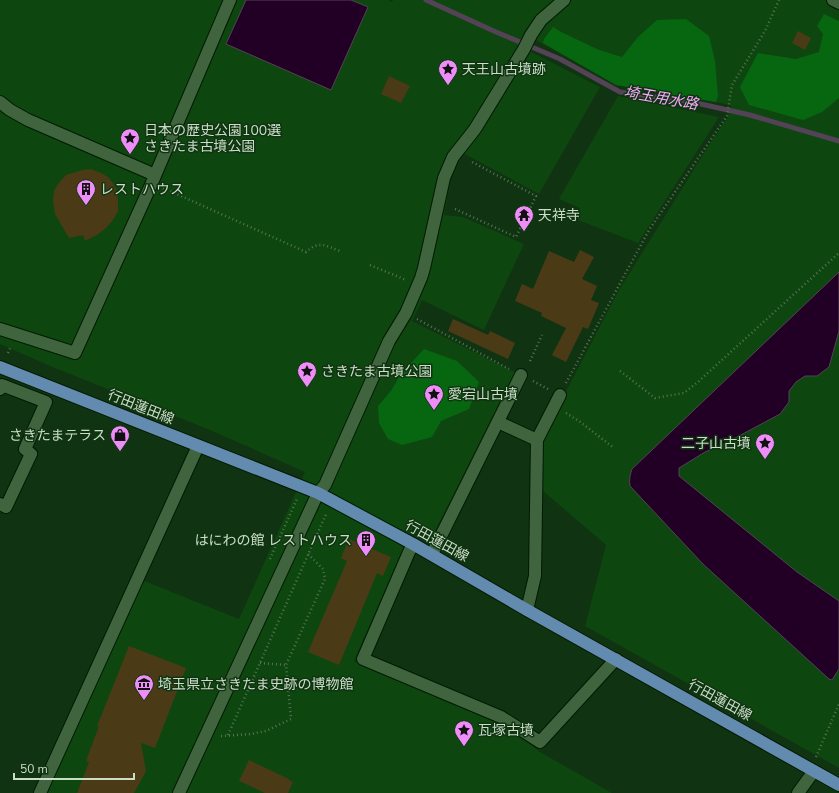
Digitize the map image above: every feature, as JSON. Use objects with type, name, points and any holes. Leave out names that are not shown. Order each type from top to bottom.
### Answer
[{"type":"main road","name":"行田蓮田線","points":[[0,367],[198,446],[322,489],[527,610],[815,765],[839,785]]},
{"type":"street","points":[[0,329],[75,353],[153,180],[230,0]]},
{"type":"street","points":[[178,793],[322,489],[389,341],[406,313],[424,268],[444,178],[453,157],[475,129],[541,20],[564,0]]},
{"type":"street","points":[[833,0],[839,3]]},
{"type":"street","points":[[0,102],[10,110],[28,120],[153,180]]},
{"type":"street","points":[[432,554],[521,375]]},
{"type":"street","points":[[0,390],[2,385],[46,402],[25,449],[31,454],[6,507],[0,504]]},
{"type":"street","points":[[527,610],[535,576],[537,440],[557,401]]},
{"type":"street","points":[[498,422],[537,440]]},
{"type":"street","points":[[40,793],[198,446]]},
{"type":"street","points":[[414,544],[409,552],[363,659],[501,717],[540,742],[616,659]]},
{"type":"street","points":[[798,793],[815,765]]},
{"type":"path","points":[[557,401],[649,230],[726,116],[732,85],[765,31],[779,0]]},
{"type":"path","points":[[455,209],[516,237],[536,196],[472,162]]},
{"type":"path","points":[[153,180],[165,189],[306,252],[313,246],[322,244],[340,251]]},
{"type":"path","points":[[620,371],[655,398],[684,393],[705,376],[839,253]]},
{"type":"path","points":[[370,265],[417,286]]},
{"type":"path","points":[[406,313],[521,375],[557,401],[579,421],[614,448]]},
{"type":"path","points":[[530,361],[542,336]]},
{"type":"path","points":[[228,735],[328,510]]},
{"type":"path","points":[[204,738],[251,734],[266,731],[291,719],[286,664],[325,579],[323,569],[308,554]]},
{"type":"path","points":[[260,663],[286,664]]},
{"type":"path","points":[[815,765],[839,704]]},
{"type":"green space","name":"さきたま古墳公園","points":[[0,0],[388,0],[392,2],[393,0],[839,0],[839,768],[585,626],[606,545],[543,491],[543,438],[619,290],[728,117],[731,105],[616,85],[536,40],[531,52],[600,87],[539,194],[463,153],[457,161],[451,177],[444,215],[463,217],[524,244],[484,330],[422,300],[412,321],[516,373],[432,537],[413,527],[354,661],[502,721],[540,752],[612,793],[45,793],[142,580],[239,619],[305,472],[210,430],[50,366],[0,344]]},
{"type":"green space","points":[[824,14],[839,21],[839,98],[822,112],[803,120],[749,105],[740,87],[758,53],[796,59],[819,52],[823,34],[817,26]]},
{"type":"green space","points":[[686,19],[709,36],[715,61],[718,96],[716,102],[616,85],[543,43],[544,39],[553,27],[599,50],[622,57],[638,37],[657,20]]},
{"type":"green space","points":[[618,96],[719,117],[638,243],[578,220],[580,208],[559,199]]},
{"type":"green space","points":[[424,349],[457,361],[479,382],[469,409],[441,421],[432,437],[402,445],[388,439],[379,423],[378,406],[391,391],[401,374]]},
{"type":"shaded area","points":[[246,0],[351,0],[368,7],[331,90],[226,44]]},
{"type":"shaded area","points":[[839,272],[839,331],[829,367],[817,376],[805,376],[796,382],[789,391],[789,402],[780,414],[724,444],[705,452],[679,468],[679,476],[797,572],[839,601],[839,669],[832,680],[829,679],[703,564],[630,486],[630,475],[632,469]]},
{"type":"building","points":[[798,31],[811,38],[805,50],[792,43]]},
{"type":"building","points":[[389,76],[410,86],[401,103],[381,94]]},
{"type":"building","name":"レストハウス","points":[[91,169],[108,177],[113,183],[117,191],[118,211],[106,228],[97,235],[85,241],[83,235],[69,238],[55,214],[53,201],[54,191],[66,175]]},
{"type":"building","points":[[580,250],[594,257],[582,279],[597,286],[591,300],[599,303],[588,329],[583,327],[566,362],[552,355],[566,328],[541,316],[542,313],[515,301],[522,284],[533,289],[549,251],[574,262]]},
{"type":"building","points":[[453,319],[488,335],[490,331],[515,343],[508,359],[448,331]]},
{"type":"building","points":[[349,539],[391,557],[383,576],[377,573],[339,665],[308,652],[347,561],[341,558]]},
{"type":"building","points":[[129,646],[186,668],[155,748],[141,743],[146,771],[134,793],[77,793],[89,762],[86,761],[99,726],[97,726]]},
{"type":"building","points":[[249,760],[293,782],[288,793],[265,793],[239,781]]},
{"type":"waterway","name":"埼玉用水路","points":[[426,0],[560,59],[620,92],[692,102],[750,115],[839,141]]},
{"type":"place","name":"天王山古墳跡","points":[[448,86]]},
{"type":"place","name":"日本の歴史公園100選 さきたま古墳公園","points":[[130,155]]},
{"type":"place","name":"レストハウス","points":[[86,206]]},
{"type":"place","name":"天祥寺","points":[[524,232]]},
{"type":"place","name":"さきたま古墳公園","points":[[307,388]]},
{"type":"place","name":"愛宕山古墳","points":[[434,411]]},
{"type":"place","name":"さきたまテラス","points":[[120,452]]},
{"type":"place","name":"二子山古墳","points":[[765,460]]},
{"type":"place","name":"はにわの館 レストハウス","points":[[366,557]]},
{"type":"place","name":"埼玉県立さきたま史跡の博物館","points":[[144,701]]},
{"type":"place","name":"瓦塚古墳","points":[[464,747]]}]
